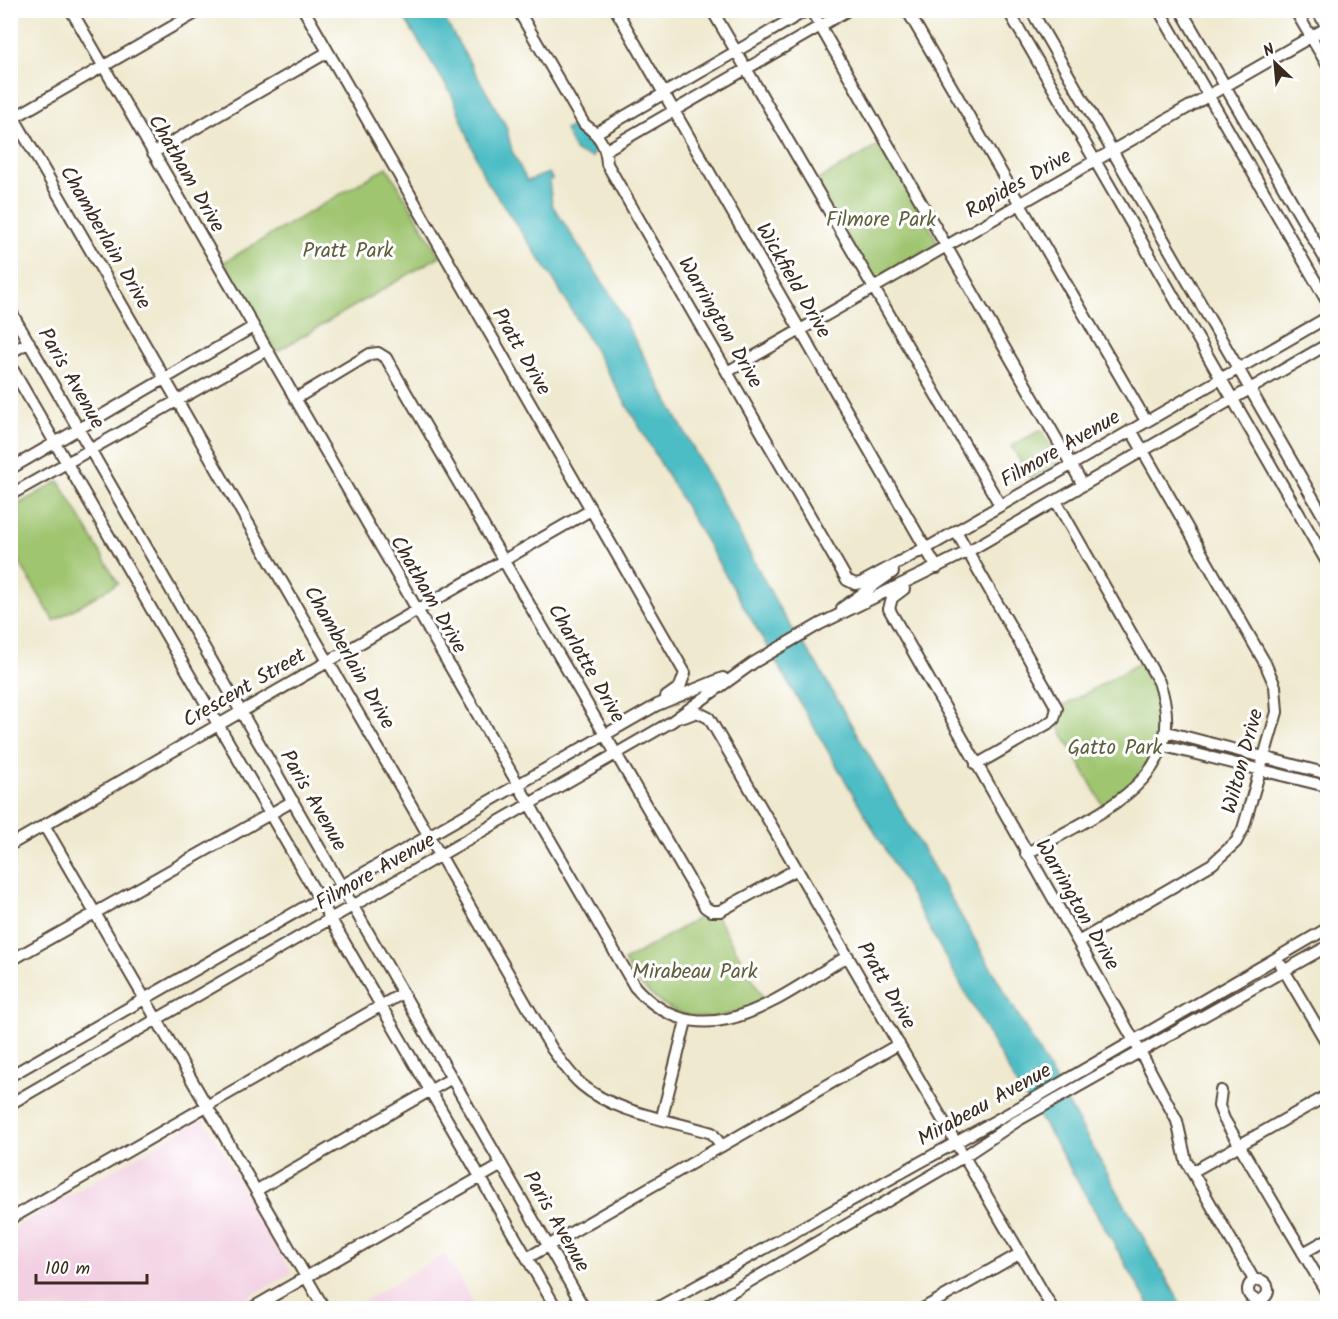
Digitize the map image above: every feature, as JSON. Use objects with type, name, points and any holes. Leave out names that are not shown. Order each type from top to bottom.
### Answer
[{"type":"street","name":"Chatham Drive","points":[[71,10],[635,987],[656,1006],[686,1021],[717,1022],[742,1016],[848,956]]},
{"type":"street","points":[[12,116],[103,66],[189,14],[201,10]]},
{"type":"street","name":"Pratt Drive","points":[[304,10],[685,673],[680,687],[657,705]]},
{"type":"street","name":"Warrington Drive","points":[[518,10],[584,124],[596,133],[606,150],[607,164],[850,583],[861,583],[925,548]]},
{"type":"street","name":"Wickfield Drive","points":[[616,10],[937,568]]},
{"type":"street","points":[[712,10],[1000,505]]},
{"type":"street","points":[[596,133],[809,10],[1083,485]]},
{"type":"street","points":[[606,150],[848,10]]},
{"type":"street","points":[[907,10],[1146,421]]},
{"type":"street","points":[[1008,10],[1219,379],[1328,564]]},
{"type":"street","points":[[1031,10],[1328,524]]},
{"type":"street","points":[[1159,10],[1328,303]]},
{"type":"street","points":[[1181,10],[1328,264]]},
{"type":"street","points":[[1295,10],[1328,66]]},
{"type":"street","points":[[1317,10],[1327,28]]},
{"type":"street","name":"Rapides Drive","points":[[727,372],[1327,28]]},
{"type":"street","points":[[153,153],[328,52]]},
{"type":"street","name":"Chamberlain Drive","points":[[12,116],[330,661],[552,1049],[582,1085],[599,1097],[621,1107],[712,1133],[722,1145]]},
{"type":"street","name":"Paris Avenue","points":[[10,310],[584,1308]]},
{"type":"street","name":"Filmore Avenue","points":[[820,624],[925,548],[1328,316]]},
{"type":"street","points":[[10,469],[253,327]]},
{"type":"street","points":[[1199,344],[1218,334]]},
{"type":"street","points":[[10,353],[29,342]]},
{"type":"street","name":"Filmore Avenue","points":[[10,1104],[671,722],[753,663],[820,624],[968,552],[1328,344]]},
{"type":"street","points":[[10,495],[179,402],[267,350]]},
{"type":"street","name":"Charlotte Drive","points":[[295,399],[361,358],[378,353],[392,365],[700,899],[711,911],[720,911],[797,868]]},
{"type":"street","name":"Paris Avenue","points":[[10,364],[556,1308]]},
{"type":"street","name":"Wilton Drive","points":[[1078,942],[1226,853],[1243,829],[1277,712],[1275,686],[1262,656],[1131,430]]},
{"type":"street","points":[[1026,854],[1132,791],[1152,770],[1164,746],[1167,732],[1165,705],[1159,682],[1056,501]]},
{"type":"street","name":"Crescent Street","points":[[10,845],[591,510]]},
{"type":"street","points":[[956,531],[1054,701],[1057,713],[1049,723],[976,765]]},
{"type":"street","name":"Warrington Drive","points":[[937,568],[898,592],[892,598],[889,609],[1141,1053],[1177,1121],[1186,1161],[1254,1280]]},
{"type":"street","name":"Filmore Avenue","points":[[10,1076],[657,705],[753,663]]},
{"type":"street","name":"Pratt Drive","points":[[671,722],[697,712],[709,718],[1052,1308]]},
{"type":"street","points":[[1167,732],[1328,774]]},
{"type":"street","points":[[1164,746],[1327,788]]},
{"type":"street","points":[[10,961],[293,801]]},
{"type":"street","points":[[44,825],[97,912],[324,1308]]},
{"type":"street","name":"Mirabeau Avenue","points":[[657,1308],[670,1305],[955,1142],[1014,1117],[1076,1081],[1133,1040],[1328,928]]},
{"type":"street","name":"Mirabeau Avenue","points":[[1076,1081],[1141,1053],[1328,946]]},
{"type":"street","points":[[1276,957],[1328,1045]]},
{"type":"street","points":[[10,1219],[403,993]]},
{"type":"street","points":[[662,1117],[686,1021]]},
{"type":"street","points":[[527,1258],[899,1044]]},
{"type":"street","points":[[257,1190],[452,1078]]},
{"type":"street","points":[[1221,1091],[1219,1106],[1328,1295]]},
{"type":"street","points":[[1192,1172],[1328,1095]]},
{"type":"street","name":"Mirabeau Avenue","points":[[704,1308],[963,1157],[1014,1117]]},
{"type":"street","points":[[252,1308],[502,1165]]},
{"type":"street","points":[[897,1174],[906,1191]]},
{"type":"street","points":[[1304,1253],[1328,1239]]},
{"type":"street","points":[[931,1307],[1019,1254]]},
{"type":"shaded area","points":[[203,1118],[292,1273],[229,1308],[11,1308],[11,1229]]},
{"type":"shaded area","points":[[445,1254],[476,1308],[352,1308]]},
{"type":"green space","name":"Filmore Park","points":[[881,144],[939,244],[874,282],[816,181]]},
{"type":"green space","name":"Pratt Park","points":[[387,167],[440,256],[276,352],[224,262]]},
{"type":"green space","points":[[1041,430],[1060,462],[1031,479],[1011,446]]},
{"type":"green space","points":[[59,481],[118,583],[54,621],[11,548],[10,509]]},
{"type":"green space","name":"Gatto Park","points":[[1141,662],[1158,695],[1161,717],[1158,746],[1145,773],[1104,807],[1057,724],[1063,706]]},
{"type":"green space","name":"Mirabeau Park","points":[[705,914],[717,917],[764,999],[743,1010],[723,1016],[703,1017],[685,1014],[668,1007],[637,980],[624,961]]},
{"type":"water","points":[[400,11],[440,11],[506,126],[512,151],[527,181],[549,173],[552,179],[549,181],[552,205],[610,294],[783,615],[816,663],[1183,1308],[1151,1308],[1048,1130],[1020,1091],[892,861],[554,280],[484,177],[452,95]]},
{"type":"water","points":[[570,127],[582,134],[587,143],[592,141],[596,149],[592,157],[576,152],[565,130]]}]
